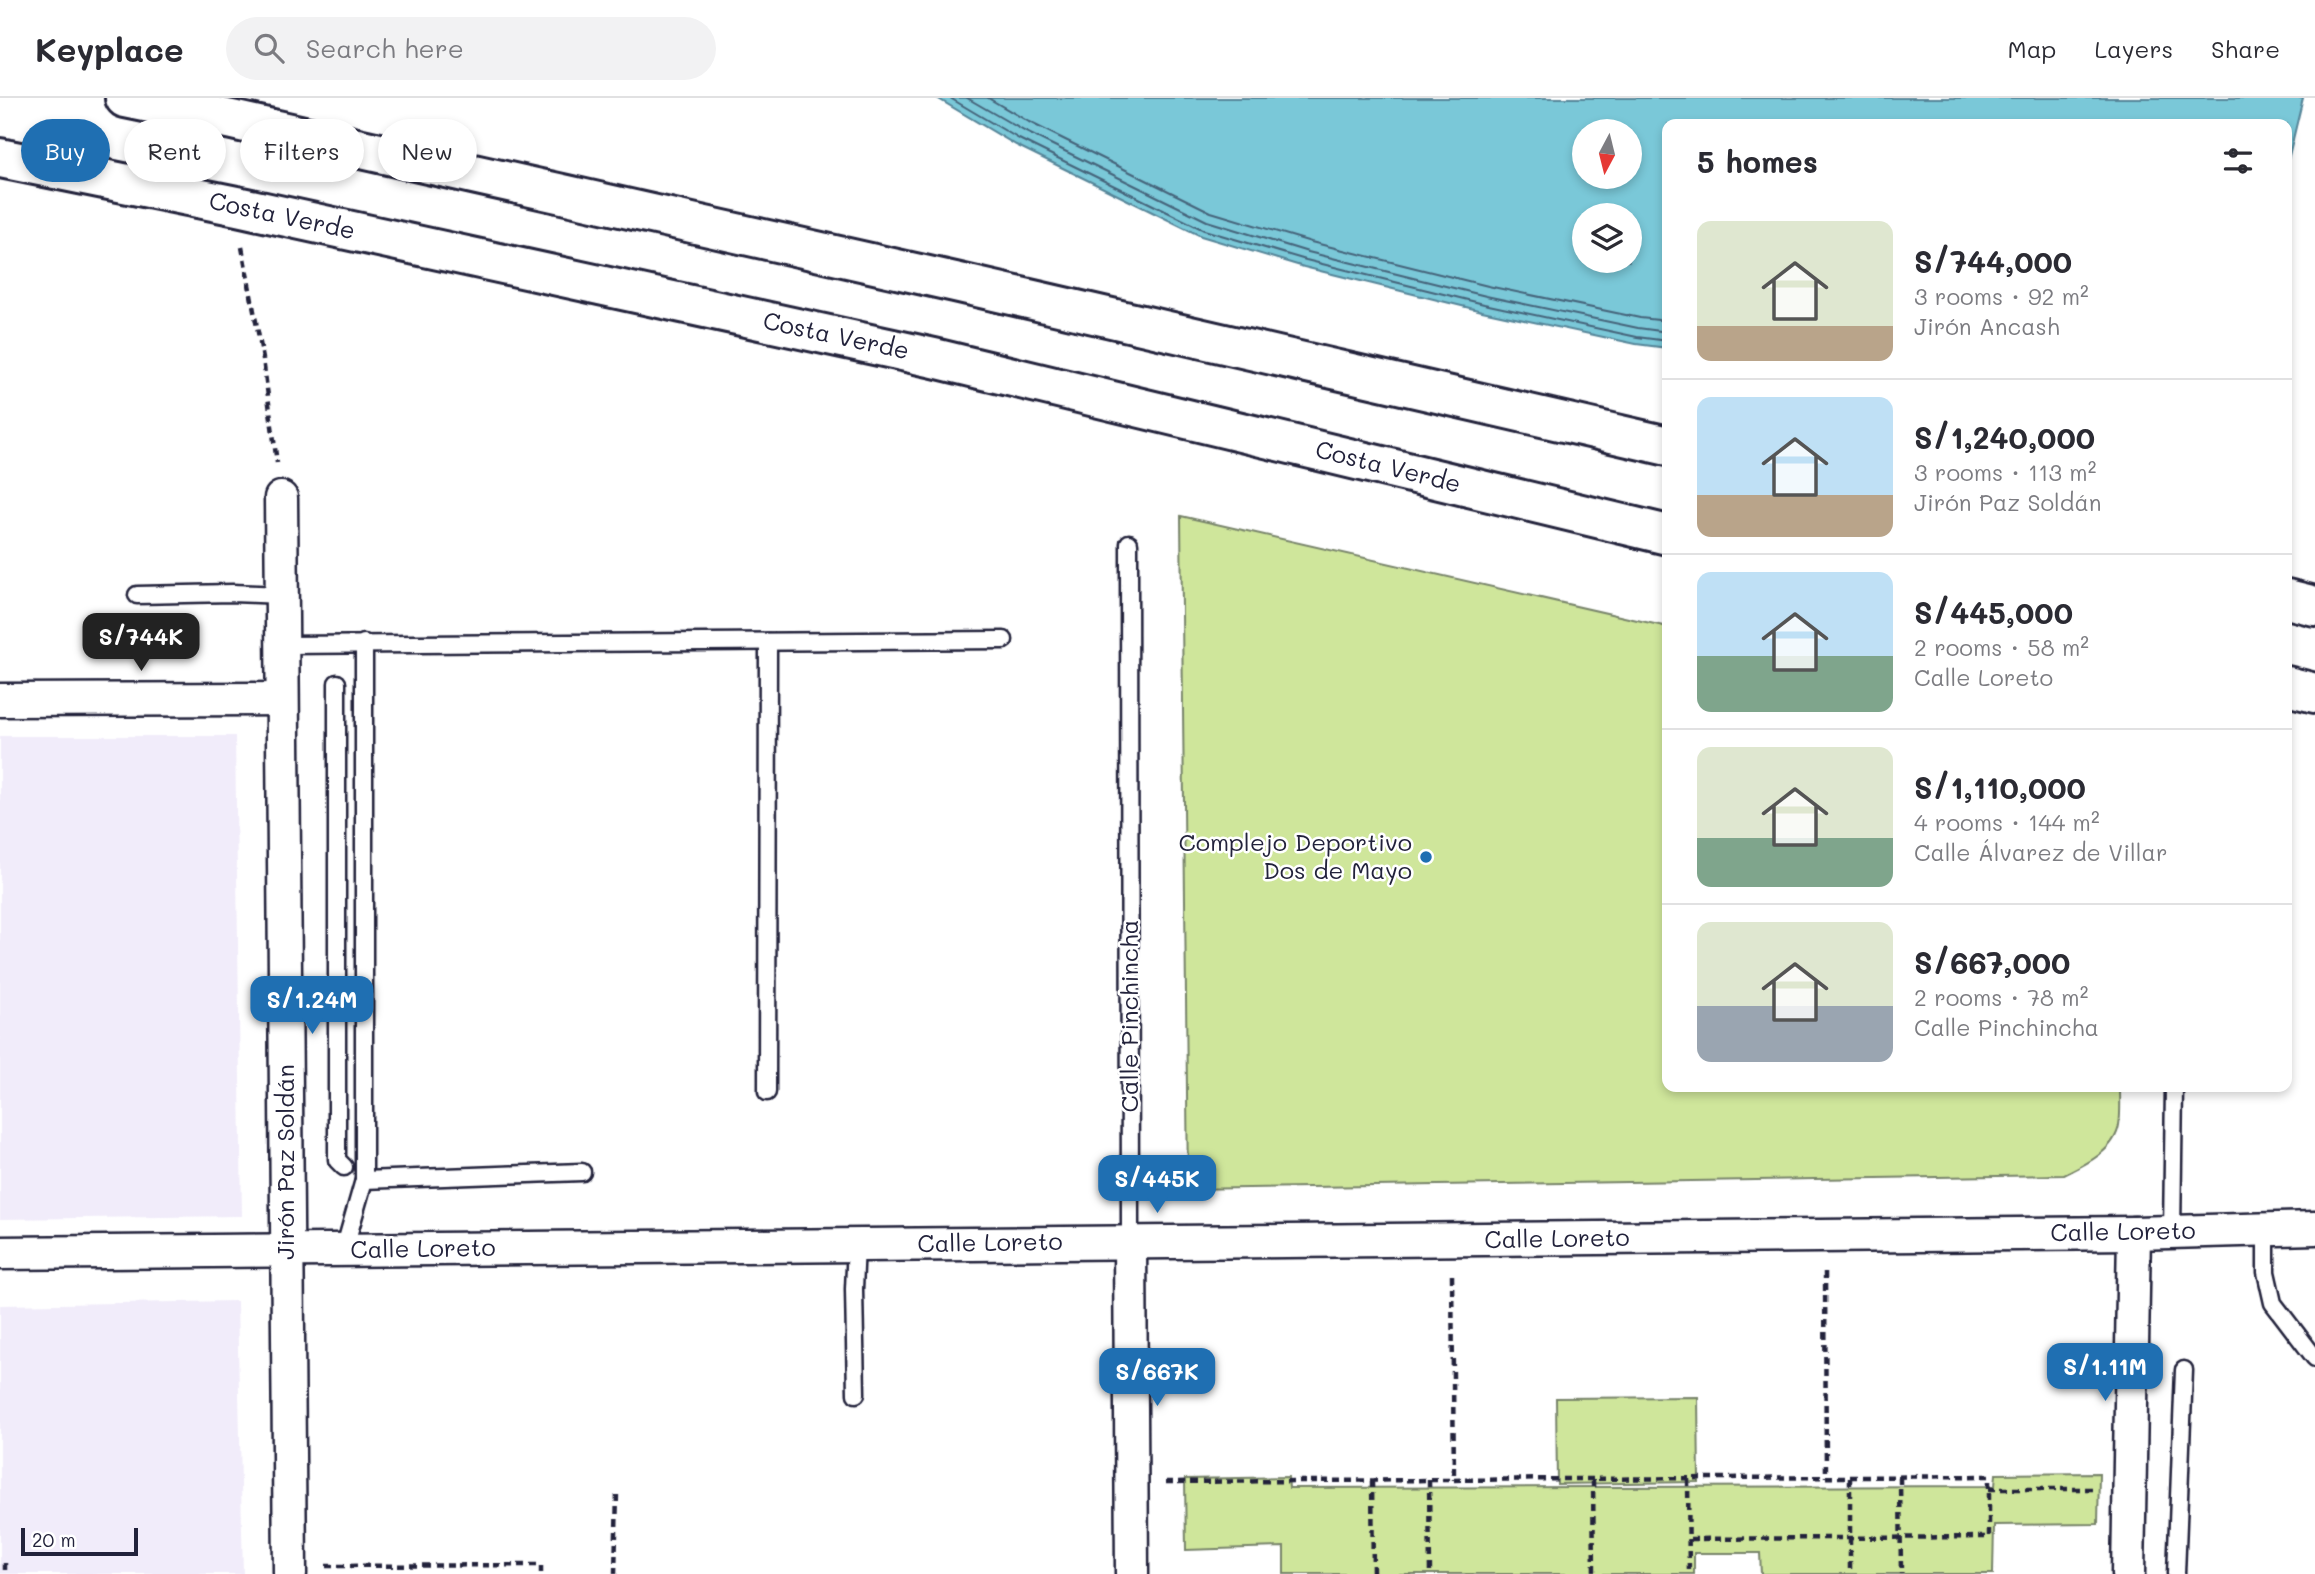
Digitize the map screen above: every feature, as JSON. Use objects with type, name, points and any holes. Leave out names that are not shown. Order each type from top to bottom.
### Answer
[{"type":"highway","points":[[125,98],[941,279],[1662,445]]},
{"type":"highway","name":"Costa Verde","points":[[0,158],[237,206],[934,358],[1662,533]]},
{"type":"highway","points":[[2292,600],[2315,606]]},
{"type":"highway","points":[[2292,687],[2315,693]]},
{"type":"street","name":"Jirón Paz Soldán","points":[[281,498],[290,1570]]},
{"type":"street","points":[[0,700],[282,699]]},
{"type":"street","name":"Calle Loreto","points":[[0,1253],[2134,1233],[2315,1228]]},
{"type":"street","points":[[2128,1574],[2134,1233]]},
{"type":"street","name":"Calle Pinchincha","points":[[1130,1241],[1132,1574]]},
{"type":"lane","name":"Calle Pinchincha","points":[[1129,543],[1130,1241]]},
{"type":"lane","points":[[137,595],[282,595]]},
{"type":"lane","points":[[283,645],[1004,640]]},
{"type":"lane","points":[[766,1092],[768,642]]},
{"type":"lane","points":[[344,1250],[365,1180],[364,643]]},
{"type":"lane","points":[[337,683],[337,1160],[344,1167]]},
{"type":"lane","points":[[2172,1232],[2174,1092]]},
{"type":"lane","points":[[365,1180],[582,1172]]},
{"type":"lane","points":[[2266,1229],[2266,1272],[2273,1303],[2315,1357]]},
{"type":"lane","points":[[856,1245],[856,1394]]},
{"type":"lane","points":[[2176,1574],[2184,1370]]},
{"type":"path","points":[[237,206],[244,269],[263,359],[281,498]]},
{"type":"path","points":[[1824,1236],[1826,1477]]},
{"type":"path","points":[[1452,1240],[1454,1480]]},
{"type":"path","points":[[1131,1483],[1989,1476],[1989,1537],[1688,1539]]},
{"type":"path","points":[[1900,1477],[1901,1574]]},
{"type":"path","points":[[1850,1478],[1850,1574]]},
{"type":"path","points":[[1688,1479],[1689,1574]]},
{"type":"path","points":[[1429,1480],[1430,1574]]},
{"type":"path","points":[[1593,1480],[1594,1574]]},
{"type":"path","points":[[1372,1481],[1373,1574]]},
{"type":"path","points":[[1989,1489],[2130,1488]]},
{"type":"path","points":[[615,1574],[617,1492]]},
{"type":"path","points":[[5,1563],[5,1574]]},
{"type":"path","points":[[290,1570],[541,1565],[541,1574]]},
{"type":"shaded area","points":[[0,736],[235,736],[242,1216],[0,1219]]},
{"type":"shaded area","points":[[237,1301],[243,1574],[0,1574],[0,1305]]},
{"type":"green space","name":"Complejo Deportivo Dos de Mayo","points":[[1181,516],[1662,626],[1662,1092],[2120,1092],[2119,1125],[2112,1142],[2098,1156],[2064,1175],[1188,1189]]},
{"type":"green space","points":[[1698,1397],[1699,1482],[1557,1484],[1556,1398]]},
{"type":"green space","points":[[2099,1473],[2098,1524],[1994,1525],[1993,1574],[1761,1574],[1760,1553],[1694,1553],[1694,1574],[1284,1574],[1284,1547],[1186,1550],[1185,1479],[1288,1477],[1289,1488],[1995,1486],[1996,1474]]},
{"type":"water","points":[[937,98],[2303,98],[2292,143],[2292,119],[1662,119],[1662,347],[1482,311],[1304,267],[1201,236],[1016,145]]},
{"type":"place","name":"Complejo Deportivo Dos de Mayo","points":[[1426,857]]}]
